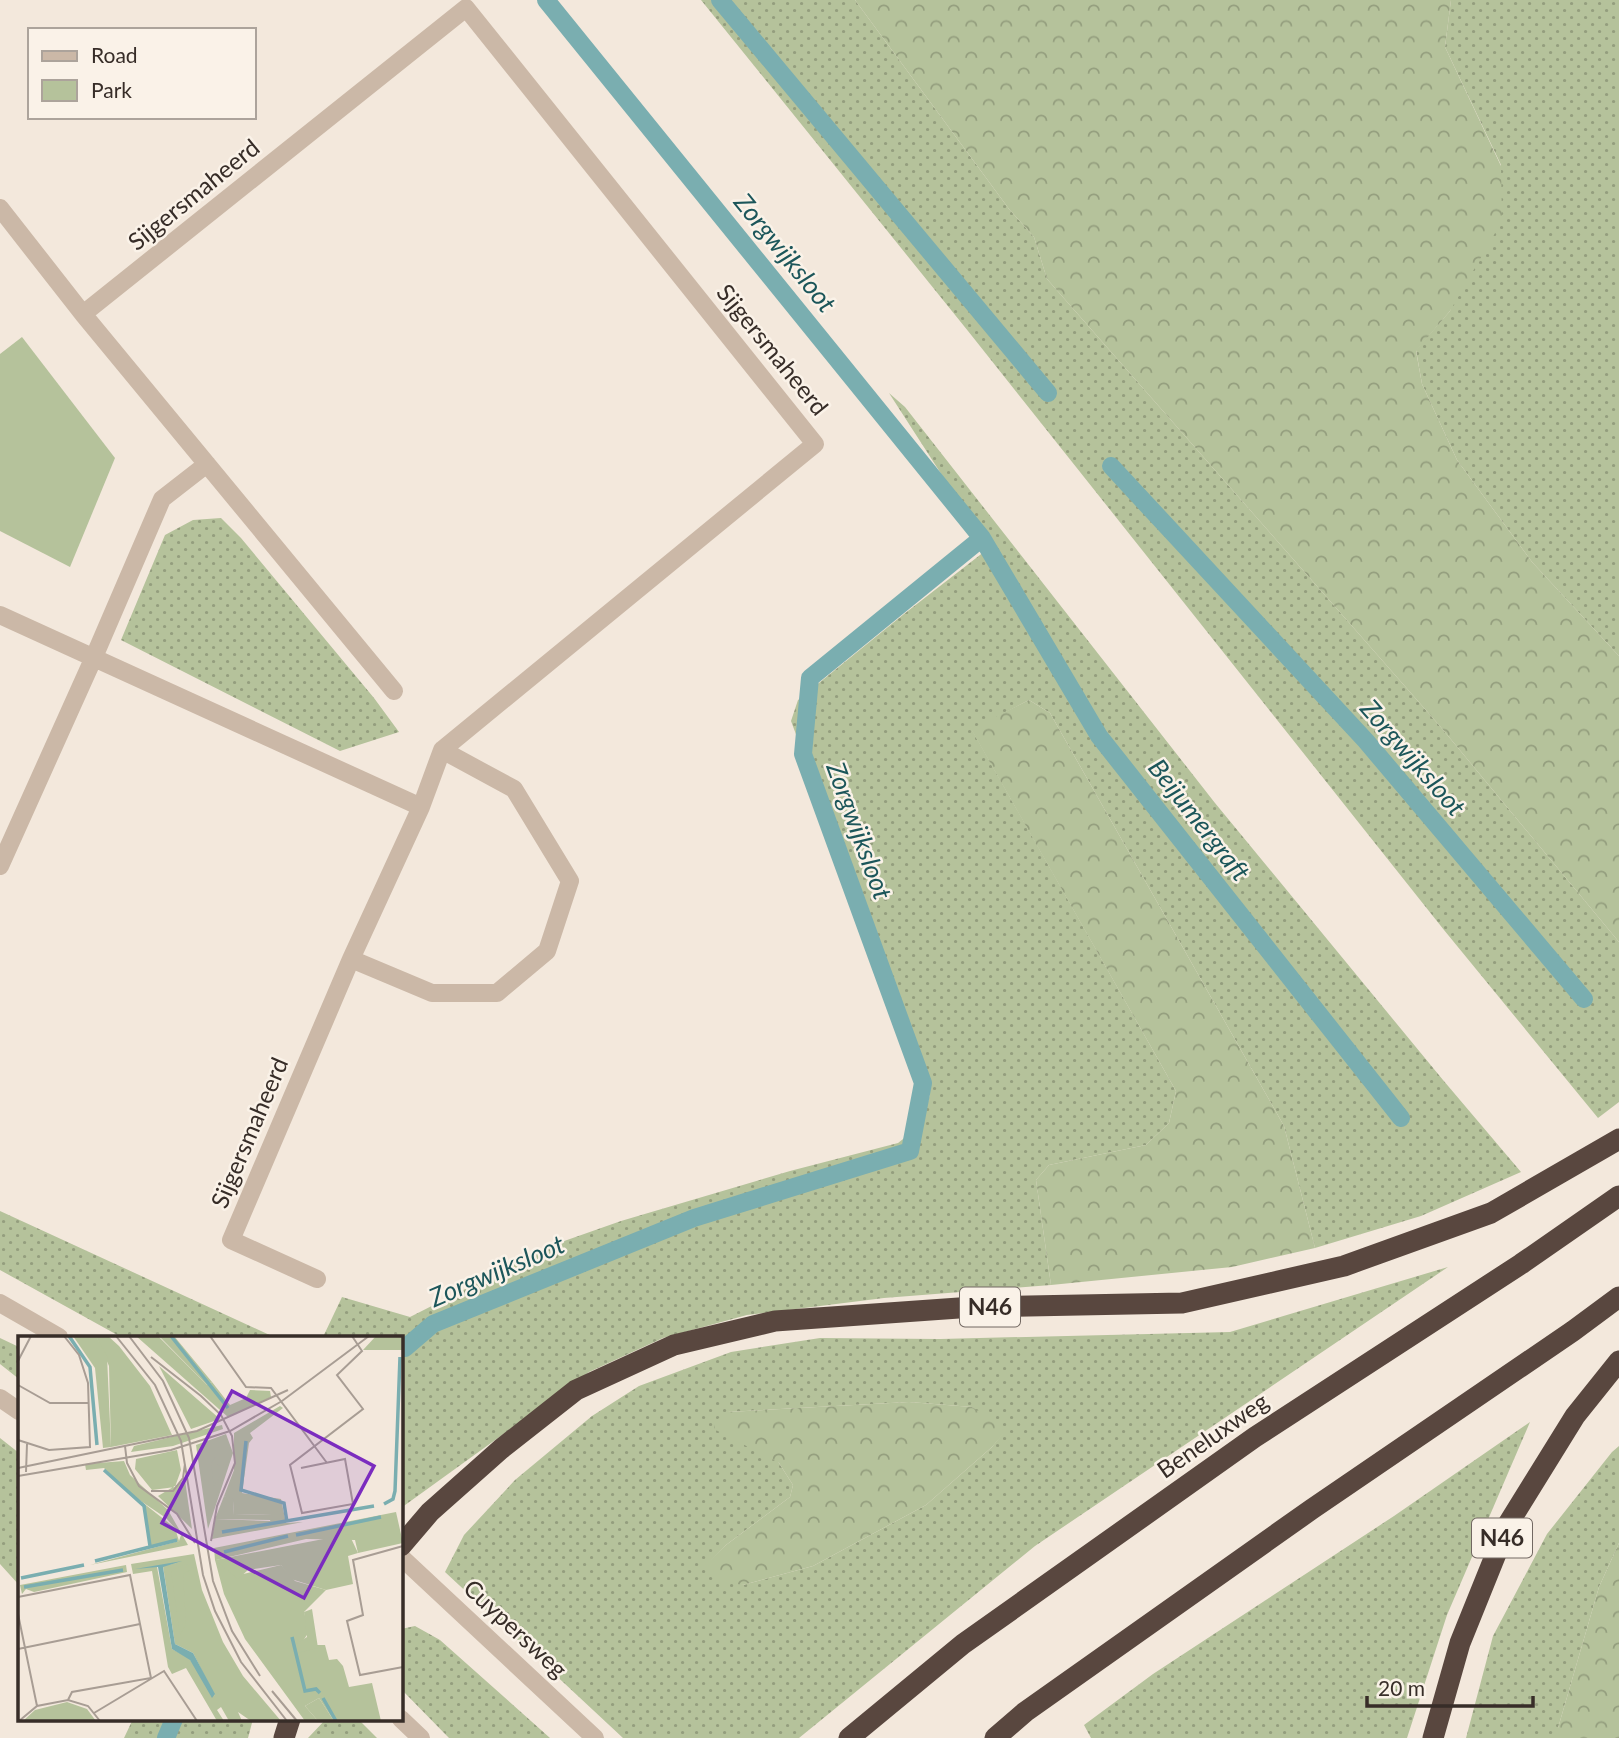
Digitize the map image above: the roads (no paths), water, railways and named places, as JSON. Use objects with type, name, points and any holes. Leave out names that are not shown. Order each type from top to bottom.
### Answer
[{"type":"highway","name":"N46","points":[[402,1545],[430,1512],[500,1449],[576,1390],[674,1345],[775,1321],[973,1307],[1182,1303],[1344,1266],[1478,1218],[1619,1139]]},
{"type":"highway","name":"Beneluxweg","points":[[849,1738],[963,1644],[1233,1453],[1521,1264],[1619,1196]]},
{"type":"highway","points":[[995,1738],[1025,1712],[1312,1509],[1619,1297]]},
{"type":"highway","name":"N46","points":[[1433,1738],[1460,1643],[1508,1524],[1575,1416],[1619,1361]]},
{"type":"highway","points":[[284,1738],[290,1720]]},
{"type":"street","name":"Sijgersmaheerd","points":[[83,314],[463,4],[816,444],[442,750],[421,807],[351,959],[231,1240],[317,1279]]},
{"type":"street","points":[[0,208],[83,314],[394,691]]},
{"type":"street","points":[[0,866],[162,499],[207,464]]},
{"type":"street","points":[[0,615],[421,807]]},
{"type":"street","points":[[351,959],[432,993],[497,993],[547,951],[569,881],[514,789],[442,750]]},
{"type":"street","points":[[0,1303],[57,1336]]},
{"type":"street","points":[[0,1398],[18,1410]]},
{"type":"street","name":"Cuypersweg","points":[[402,1558],[595,1738]]},
{"type":"street","points":[[402,1720],[421,1738]]},
{"type":"waterway","name":"Beijumergraft","points":[[546,0],[982,538],[1099,736],[1401,1118]]},
{"type":"waterway","name":"Zorgwijksloot","points":[[720,0],[1048,393]]},
{"type":"waterway","name":"Zorgwijksloot","points":[[1111,466],[1366,741],[1584,999]]},
{"type":"waterway","name":"Zorgwijksloot","points":[[405,1348],[433,1324],[694,1218],[910,1151],[923,1083],[803,754],[810,678],[982,538]]},
{"type":"waterway","name":"Zorgwijksloot","points":[[166,1738],[174,1720]]}]
